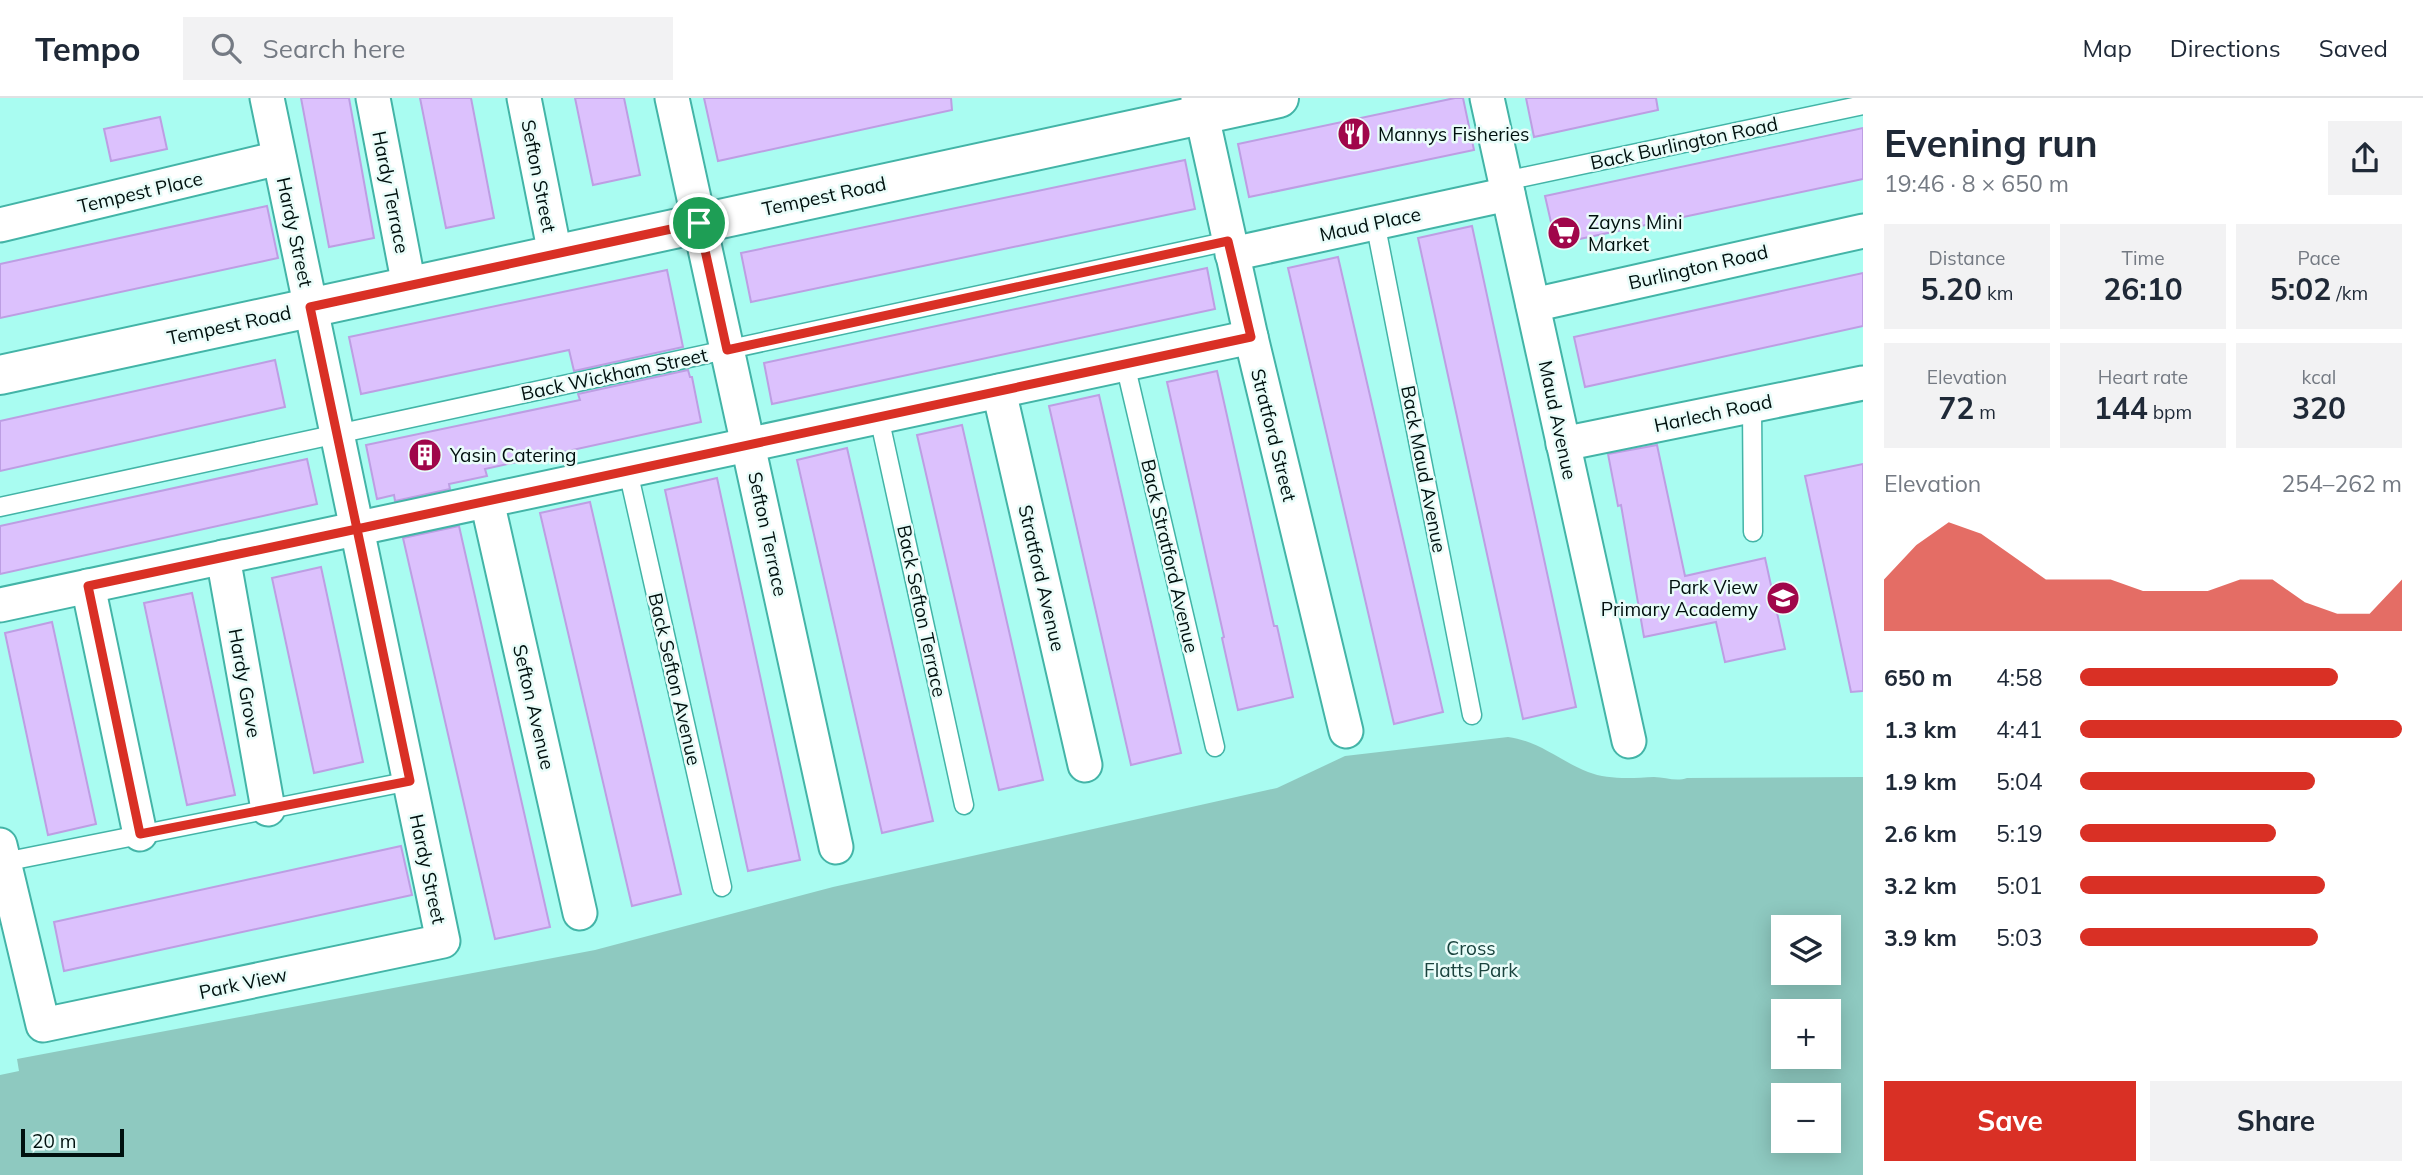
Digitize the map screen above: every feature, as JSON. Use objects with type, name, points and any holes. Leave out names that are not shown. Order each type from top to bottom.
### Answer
[{"type":"street","name":"Hardy Street","points":[[267,98],[443,941]]},
{"type":"street","name":"Hardy Terrace","points":[[373,98],[409,286]]},
{"type":"street","name":"Sefton Street","points":[[524,98],[555,254]]},
{"type":"street","name":"Sefton Terrace","points":[[672,98],[836,847]]},
{"type":"street","name":"Tempest Road","points":[[0,375],[699,223],[1200,106],[1279,98]]},
{"type":"street","name":"Maud Avenue","points":[[1487,98],[1629,741]]},
{"type":"street","name":"Stratford Street","points":[[1200,106],[1230,248],[1346,731]]},
{"type":"street","name":"Tempest Place","points":[[0,225],[279,158]]},
{"type":"street","name":"Maud Place","points":[[1230,248],[1376,222],[1506,188]]},
{"type":"street","name":"Burlington Road","points":[[1533,305],[1863,231]]},
{"type":"street","points":[[0,605],[1251,337]]},
{"type":"street","name":"Harlech Road","points":[[1563,444],[1863,383]]},
{"type":"street","name":"Stratford Avenue","points":[[999,391],[1085,765]]},
{"type":"street","name":"Sefton Avenue","points":[[487,501],[580,913]]},
{"type":"street","name":"Hardy Grove","points":[[223,558],[268,809]]},
{"type":"street","points":[[88,586],[140,834]]},
{"type":"street","name":"Park View","points":[[2,853],[43,1025],[443,941]]},
{"type":"lane","name":"Back Burlington Road","points":[[1506,188],[1863,105]]},
{"type":"lane","name":"Back Maud Avenue","points":[[1376,222],[1472,715]]},
{"type":"lane","name":"Back Wickham Street","points":[[0,507],[727,350],[1230,248]]},
{"type":"lane","name":"Back Stratford Avenue","points":[[1125,364],[1215,747]]},
{"type":"lane","points":[[1752,405],[1753,533]]},
{"type":"lane","name":"Back Sefton Terrace","points":[[879,417],[964,805]]},
{"type":"lane","name":"Back Sefton Avenue","points":[[628,471],[722,887]]},
{"type":"lane","points":[[2,853],[140,834],[410,781]]},
{"type":"green space","name":"Cross Flatts Park","points":[[1508,737],[1540,747],[1588,772],[1612,777],[1679,780],[1863,777],[1863,1175],[0,1175],[0,1075],[19,1071],[17,1059],[595,950],[833,887],[1277,788],[1345,756]]},
{"type":"building","points":[[301,98],[349,98],[374,238],[329,247]]},
{"type":"building","points":[[420,98],[471,98],[494,218],[446,228]]},
{"type":"building","points":[[575,98],[624,98],[640,175],[593,185]]},
{"type":"building","points":[[704,98],[951,98],[952,110],[718,161]]},
{"type":"building","points":[[1463,98],[1474,150],[1249,197],[1238,144]]},
{"type":"building","points":[[1526,98],[1656,98],[1658,110],[1534,137]]},
{"type":"building","points":[[160,117],[167,149],[111,161],[104,129]]},
{"type":"building","points":[[1863,128],[1863,179],[1556,244],[1545,196]]},
{"type":"building","points":[[1185,160],[1195,209],[751,302],[741,253]]},
{"type":"building","points":[[267,206],[278,258],[0,318],[0,264]]},
{"type":"building","points":[[1472,226],[1576,707],[1523,719],[1418,238]]},
{"type":"building","points":[[1338,257],[1443,712],[1394,724],[1288,268]]},
{"type":"building","points":[[1207,268],[1215,309],[772,404],[764,363]]},
{"type":"building","points":[[667,270],[683,347],[574,371],[569,350],[361,394],[349,337]]},
{"type":"building","points":[[1863,273],[1863,326],[1585,387],[1574,337]]},
{"type":"building","points":[[275,360],[285,407],[0,471],[0,421]]},
{"type":"building","points":[[688,370],[692,377],[701,422],[485,469],[487,476],[449,484],[450,489],[395,501],[394,495],[377,499],[366,445],[580,400],[578,394]]},
{"type":"building","points":[[1217,371],[1274,626],[1277,626],[1293,697],[1238,710],[1167,382]]},
{"type":"building","points":[[1099,395],[1181,753],[1131,765],[1049,406]]},
{"type":"building","points":[[962,425],[1043,780],[999,790],[917,435]]},
{"type":"building","points":[[1657,445],[1685,576],[1765,558],[1785,649],[1725,662],[1716,622],[1644,637],[1621,505],[1618,506],[1608,454]]},
{"type":"building","points":[[847,448],[933,821],[882,833],[797,460]]},
{"type":"building","points":[[307,459],[317,504],[0,574],[0,526]]},
{"type":"building","points":[[1863,464],[1863,691],[1851,692],[1805,476]]},
{"type":"building","points":[[717,478],[800,860],[748,871],[665,490]]},
{"type":"building","points":[[590,502],[681,894],[632,906],[540,513]]},
{"type":"building","points":[[459,526],[550,927],[495,939],[403,538]]},
{"type":"building","points":[[321,567],[363,762],[314,773],[272,578]]},
{"type":"building","points":[[192,593],[235,795],[187,805],[144,603]]},
{"type":"building","points":[[52,622],[96,824],[48,835],[5,633]]},
{"type":"building","points":[[401,846],[412,895],[64,971],[54,922]]},
{"type":"place","name":"Mannys Fisheries","points":[[1354,134]]},
{"type":"place","name":"Zayns Mini Market","points":[[1564,233]]},
{"type":"place","name":"Yasin Catering","points":[[425,455]]},
{"type":"place","name":"Park View Primary Academy","points":[[1783,598]]},
{"type":"route","points":[[699,223],[310,307],[357,529],[88,586],[140,834],[410,781],[357,529],[1251,337],[1228,241],[727,350],[699,223]]}]
